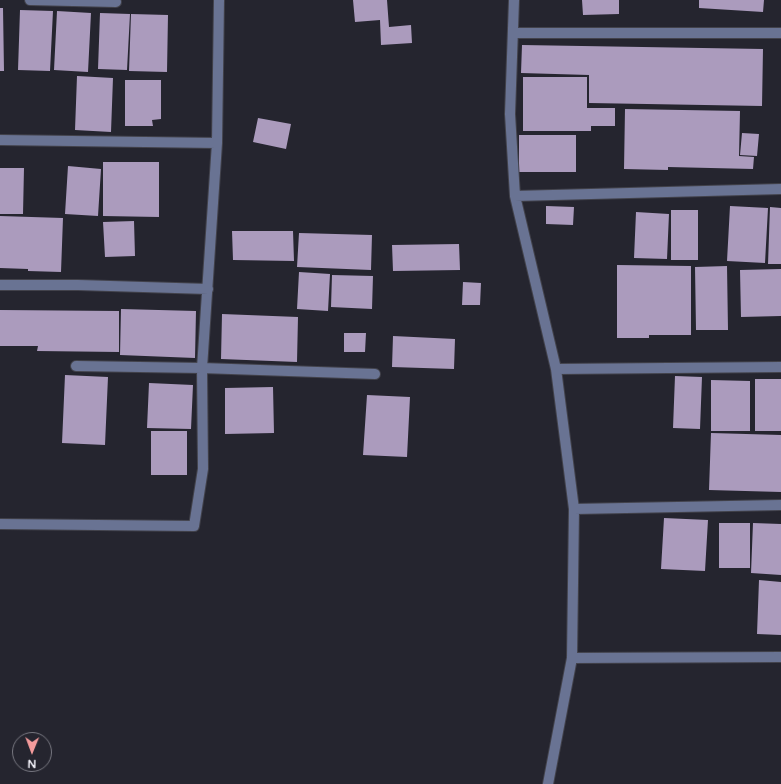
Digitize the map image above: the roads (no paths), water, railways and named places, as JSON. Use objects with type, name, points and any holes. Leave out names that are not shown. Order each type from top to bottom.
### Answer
[{"type":"street","points":[[30,0],[116,2]]},
{"type":"street","points":[[0,524],[194,526],[203,469],[202,368],[217,143],[219,0]]},
{"type":"street","points":[[514,0],[510,114],[515,196],[556,369],[574,509],[572,658],[548,784]]},
{"type":"street","points":[[513,33],[781,33]]},
{"type":"street","points":[[0,140],[217,143]]},
{"type":"street","points":[[515,196],[781,189]]},
{"type":"street","points":[[0,285],[78,285],[208,289]]},
{"type":"street","points":[[76,366],[202,368],[375,374]]},
{"type":"street","points":[[556,369],[781,366]]},
{"type":"street","points":[[574,509],[781,505]]},
{"type":"street","points":[[572,658],[781,657]]}]
